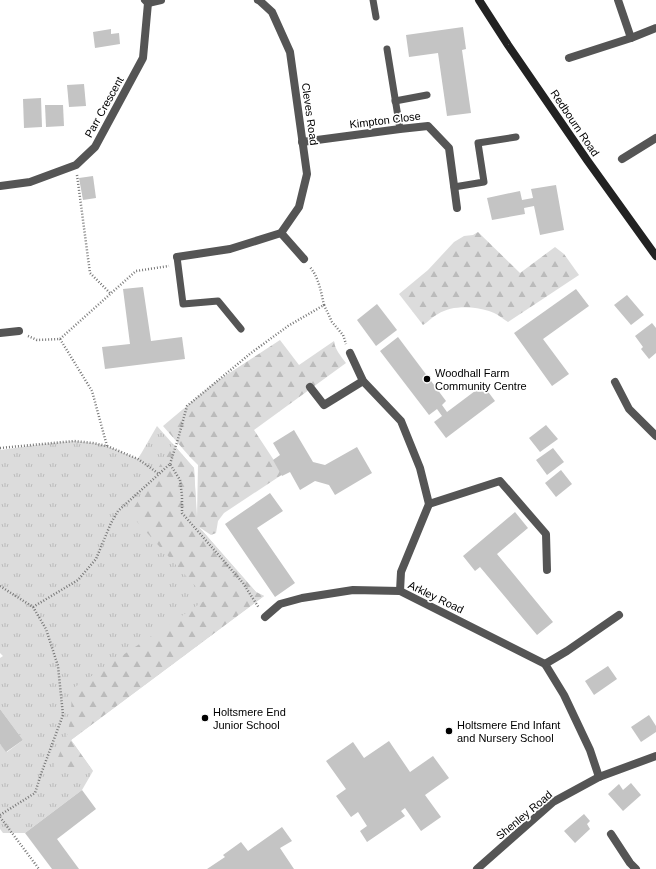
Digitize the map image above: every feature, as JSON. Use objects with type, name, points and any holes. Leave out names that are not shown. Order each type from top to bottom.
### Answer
[{"type":"main road","name":"Redbourn Road","points":[[479,0],[582,154],[656,256]]},
{"type":"street","points":[[147,1],[161,0]]},
{"type":"street","name":"Cleves Road","points":[[259,0],[272,12],[290,52],[307,174],[299,207],[281,232]]},
{"type":"street","points":[[618,0],[631,38]]},
{"type":"street","name":"Parr Crescent","points":[[0,186],[30,182],[76,165],[94,147],[144,58],[147,1]]},
{"type":"street","points":[[569,58],[631,38],[656,28]]},
{"type":"street","name":"Kimpton Close","points":[[302,142],[428,126],[448,148],[457,208]]},
{"type":"street","points":[[622,159],[656,138]]},
{"type":"street","points":[[177,261],[230,249],[281,232],[304,259]]},
{"type":"street","points":[[0,333],[19,331]]},
{"type":"street","points":[[350,353],[363,381],[401,421],[420,468],[429,504],[401,572],[400,591]]},
{"type":"street","points":[[310,387],[324,405],[363,381]]},
{"type":"street","points":[[616,382],[629,409],[656,436]]},
{"type":"street","points":[[429,504],[500,481],[546,534],[547,570]]},
{"type":"street","name":"Arkley Road","points":[[265,617],[280,604],[302,598],[353,590],[400,591],[545,664]]},
{"type":"street","points":[[599,777],[590,750],[564,695],[545,664],[567,651],[619,615]]},
{"type":"street","name":"Shenley Road","points":[[477,869],[553,802],[599,777],[656,756]]},
{"type":"street","points":[[611,834],[630,863],[636,869]]},
{"type":"lane","points":[[373,0],[376,17]]},
{"type":"lane","points":[[387,49],[400,129]]},
{"type":"lane","points":[[395,101],[427,95]]},
{"type":"lane","points":[[454,187],[484,182],[478,143],[516,137]]},
{"type":"lane","points":[[177,261],[183,304],[218,301],[240,329]]},
{"type":"path","points":[[76,165],[90,273],[111,294]]},
{"type":"path","points":[[304,259],[314,271],[324,305],[332,322],[343,335],[350,353]]},
{"type":"path","points":[[19,331],[37,340],[60,339],[136,271],[177,261]]},
{"type":"path","points":[[33,608],[78,580],[96,559],[118,510],[170,464],[187,406],[251,353],[288,326],[324,305]]},
{"type":"path","points":[[60,339],[92,392],[107,446]]},
{"type":"path","points":[[0,448],[74,441],[93,442],[107,446],[138,459],[159,474]]},
{"type":"path","points":[[170,464],[180,480],[182,513],[243,583],[265,617]]},
{"type":"path","points":[[0,586],[33,608],[46,629],[58,666],[63,715],[40,774],[35,793],[0,816],[38,869]]},
{"type":"green space","points":[[478,232],[520,273],[555,247],[564,254],[579,275],[508,322],[497,314],[489,311],[463,307],[444,311],[423,325],[399,294],[428,270],[454,242],[464,236],[473,235]]},
{"type":"green space","points":[[280,340],[299,365],[334,341],[337,350],[346,363],[254,430],[283,474],[224,513],[218,521],[216,533],[211,535],[199,527],[256,592],[264,596],[71,740],[93,771],[54,767],[68,733],[72,689],[207,599],[130,514],[173,444],[194,468],[197,517],[198,465],[163,426],[214,383]]},
{"type":"green space","points":[[157,426],[194,468],[197,525],[256,592],[264,596],[71,740],[93,771],[82,790],[25,833],[3,833],[0,829],[0,744],[7,752],[23,740],[0,709],[0,658],[3,656],[0,653],[0,450],[74,441],[107,446],[138,459]]},
{"type":"building","points":[[463,27],[466,49],[462,50],[471,113],[447,116],[438,53],[409,57],[406,35]]},
{"type":"building","points":[[111,29],[111,34],[119,33],[120,44],[95,48],[93,32]]},
{"type":"building","points":[[84,84],[86,106],[69,107],[67,85]]},
{"type":"building","points":[[41,98],[42,127],[24,128],[23,99]]},
{"type":"building","points":[[45,105],[63,105],[64,126],[46,127]]},
{"type":"building","points":[[93,176],[96,198],[83,200],[79,178]]},
{"type":"building","points":[[556,185],[564,230],[540,235],[534,206],[524,208],[525,214],[492,220],[487,198],[520,191],[522,200],[533,198],[531,189]]},
{"type":"building","points":[[143,287],[151,341],[182,337],[185,359],[105,369],[102,347],[130,344],[123,289]]},
{"type":"building","points":[[576,289],[589,306],[543,339],[569,374],[552,386],[514,333]]},
{"type":"building","points":[[627,295],[644,315],[631,325],[614,305]]},
{"type":"building","points":[[377,304],[397,330],[376,346],[357,320]]},
{"type":"building","points":[[652,323],[656,328],[656,353],[649,359],[641,349],[643,347],[635,336]]},
{"type":"building","points":[[398,337],[446,401],[442,405],[447,412],[483,385],[495,401],[446,438],[434,422],[442,416],[437,409],[429,415],[380,351]]},
{"type":"building","points":[[546,425],[558,439],[540,452],[529,438]]},
{"type":"building","points":[[294,430],[313,462],[325,465],[357,447],[372,473],[335,495],[329,485],[315,481],[300,490],[290,472],[282,476],[273,460],[280,455],[273,443]]},
{"type":"building","points":[[553,448],[564,462],[547,475],[536,460]]},
{"type":"building","points":[[561,470],[572,484],[556,497],[545,483]]},
{"type":"building","points":[[270,493],[283,511],[257,528],[295,583],[275,597],[225,524]]},
{"type":"building","points":[[515,512],[528,528],[497,554],[553,622],[537,635],[480,567],[475,571],[463,556]]},
{"type":"building","points":[[608,666],[617,679],[594,695],[585,681]]},
{"type":"building","points":[[0,709],[23,740],[6,752],[0,744]]},
{"type":"building","points":[[649,715],[656,726],[656,732],[641,742],[631,727]]},
{"type":"building","name":"Holtsmere End Infant and Nursery School","points":[[389,741],[410,772],[433,756],[449,778],[425,795],[441,817],[421,831],[405,808],[401,811],[405,816],[367,842],[360,831],[367,826],[358,812],[351,817],[336,796],[346,789],[326,761],[353,742],[364,758]]},
{"type":"building","points":[[631,783],[641,795],[623,811],[608,794],[619,784],[623,790]]},
{"type":"building","points":[[82,790],[96,809],[57,839],[79,869],[52,869],[25,833]]},
{"type":"building","points":[[584,814],[590,821],[587,824],[590,829],[575,843],[564,831]]},
{"type":"building","points":[[282,827],[292,841],[280,848],[294,869],[207,869],[225,857],[223,855],[241,842],[248,851]]},
{"type":"place","name":"Woodhall Farm Community Centre","points":[[427,379]]},
{"type":"place","name":"Holtsmere End Junior School","points":[[205,718]]},
{"type":"place","name":"Holtsmere End Infant and Nursery School","points":[[449,731]]}]
